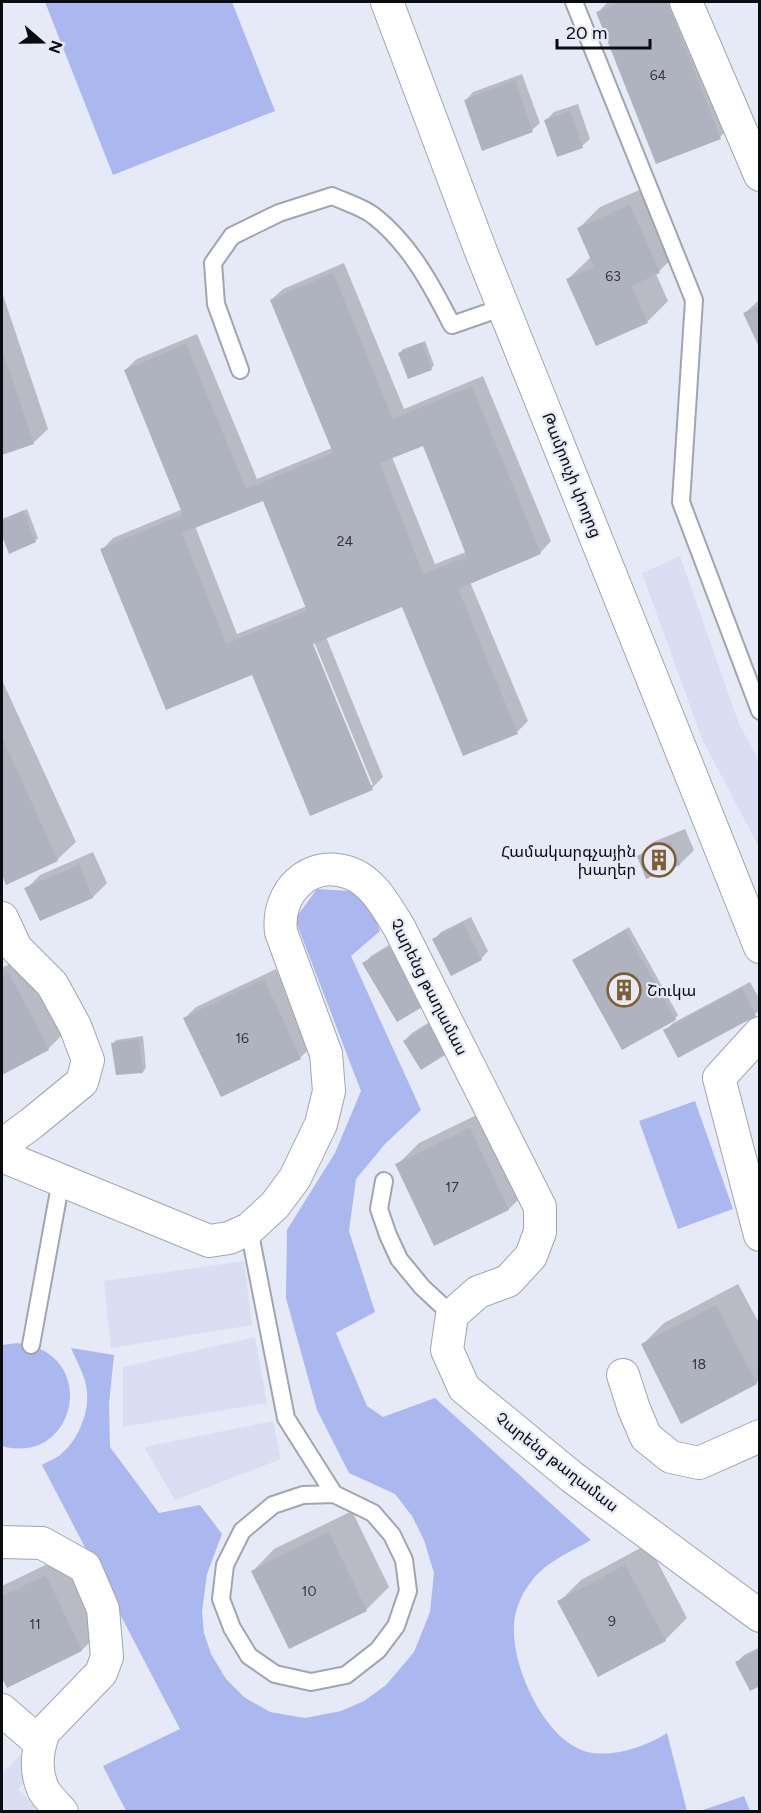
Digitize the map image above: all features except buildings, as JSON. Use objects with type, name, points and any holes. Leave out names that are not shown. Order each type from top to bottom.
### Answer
[{"type":"street","name":"Թամրուչի փողոց","points":[[387,2],[504,307],[759,947]]},
{"type":"street","points":[[686,2],[759,175]]},
{"type":"street","name":"Չարենց թաղամաս","points":[[2,1156],[209,1241],[229,1238],[249,1229],[275,1205],[295,1178],[321,1124],[329,1091],[326,1054],[281,932],[282,905],[293,887],[317,871],[335,869],[351,873],[379,896],[399,927],[540,1207],[540,1232],[531,1256],[508,1281],[478,1292],[452,1315],[447,1350],[464,1388],[572,1477],[759,1616]]},
{"type":"street","points":[[2,918],[16,948],[52,984],[75,1026],[88,1060],[82,1082],[32,1124],[2,1145]]},
{"type":"street","points":[[759,1033],[719,1078],[759,1235]]},
{"type":"street","points":[[623,1375],[633,1409],[646,1437],[671,1457],[699,1463],[759,1436]]},
{"type":"street","points":[[4,1546],[42,1543],[85,1567],[103,1610],[107,1657],[101,1673],[44,1732],[40,1743],[37,1768],[44,1791],[62,1812]]},
{"type":"street","points":[[2,1710],[40,1743]]},
{"type":"lane","points":[[574,2],[694,300],[681,502],[759,711]]},
{"type":"lane","points":[[240,370],[216,304],[213,263],[232,236],[279,213],[332,196],[373,215],[402,244],[429,281],[452,325],[504,307]]},
{"type":"lane","points":[[31,1345],[61,1180]]},
{"type":"lane","points":[[384,1181],[379,1209],[399,1259],[422,1287],[452,1315]]},
{"type":"lane","points":[[249,1229],[286,1418],[334,1494],[373,1513],[392,1535],[404,1560],[408,1591],[396,1626],[378,1650],[346,1675],[311,1682],[275,1674],[249,1656],[232,1628],[221,1599],[225,1565],[242,1532],[273,1505],[303,1494],[334,1494]]},
{"type":"shaded area","points":[[45,2],[232,2],[275,111],[113,175]]},
{"type":"shaded area","points":[[680,556],[739,724],[759,761],[759,847],[702,739],[642,573]]},
{"type":"shaded area","points":[[317,889],[350,891],[371,907],[380,931],[351,956],[421,1110],[385,1144],[356,1179],[349,1231],[375,1312],[336,1333],[367,1406],[383,1417],[435,1398],[591,1540],[543,1569],[522,1596],[514,1624],[514,1641],[524,1679],[543,1715],[555,1731],[569,1743],[584,1751],[616,1753],[649,1743],[667,1733],[687,1811],[126,1811],[103,1766],[180,1729],[42,1465],[65,1450],[76,1436],[84,1419],[87,1401],[85,1381],[71,1348],[114,1355],[109,1404],[110,1447],[159,1513],[200,1505],[222,1534],[207,1574],[202,1612],[204,1633],[211,1654],[226,1679],[244,1697],[270,1712],[305,1718],[341,1711],[364,1701],[386,1685],[414,1652],[430,1612],[434,1573],[424,1540],[412,1516],[395,1494],[349,1473],[317,1410],[286,1298],[287,1230],[335,1153],[361,1091],[295,919]]},
{"type":"shaded area","points":[[695,1101],[733,1209],[678,1229],[639,1121]]},
{"type":"shaded area","points":[[244,1261],[252,1325],[111,1348],[104,1281]]},
{"type":"shaded area","points":[[255,1337],[267,1403],[123,1427],[123,1367]]},
{"type":"shaded area","points":[[17,1343],[44,1351],[61,1365],[69,1385],[69,1405],[62,1425],[48,1440],[28,1448],[2,1446],[2,1345]]},
{"type":"shaded area","points":[[273,1421],[281,1459],[175,1500],[144,1447]]},
{"type":"shaded area","points":[[21,1754],[37,1769],[18,1789],[42,1811],[2,1811],[2,1774]]},
{"type":"shaded area","points":[[744,1796],[750,1811],[700,1811]]},
{"type":"place","name":"Համակարգչային խաղեր","points":[[659,860]]},
{"type":"place","name":"Շուկա","points":[[624,990]]}]
